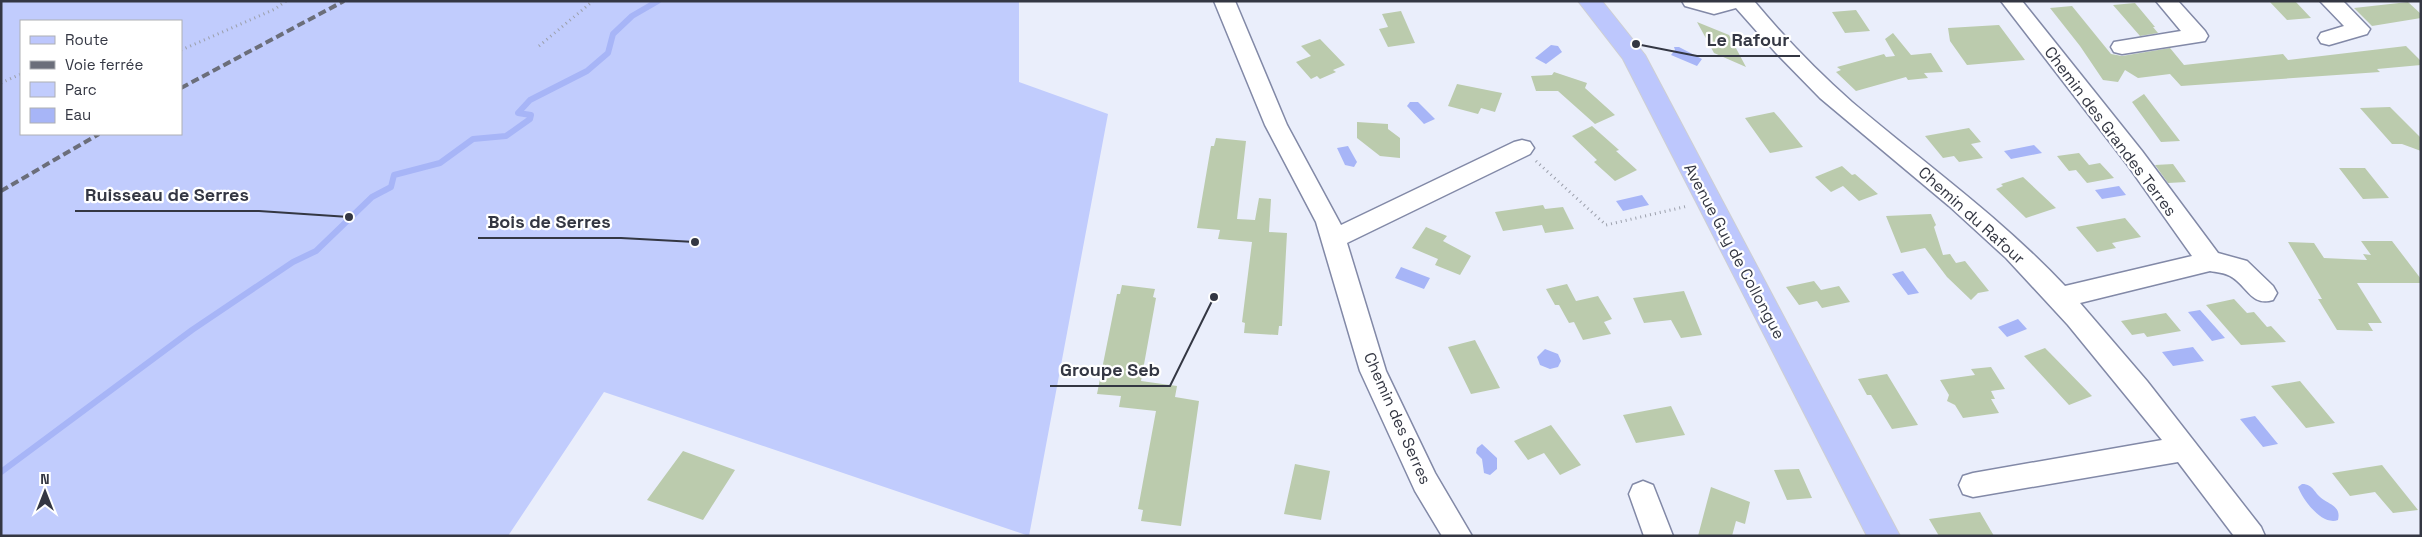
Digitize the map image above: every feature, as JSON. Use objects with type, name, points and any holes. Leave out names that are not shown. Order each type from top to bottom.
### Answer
[{"type":"main road","name":"Avenue Guy de Collongue","points":[[1589,1],[1632,55],[1874,522],[1886,536]]},
{"type":"street","name":"Chemin des Serres","points":[[1224,1],[1276,125],[1320,206],[1333,238],[1373,371],[1425,482],[1458,536]]},
{"type":"street","points":[[1692,1],[1714,7],[1736,1]]},
{"type":"street","name":"Chemin du Rafour","points":[[1742,1],[1828,92],[1858,119],[1935,178],[2015,251],[2105,350],[2250,536]]},
{"type":"street","name":"Chemin des Grandes Terres","points":[[2011,1],[2134,157],[2210,261]]},
{"type":"street","points":[[2122,48],[2196,36],[2166,1]]},
{"type":"street","points":[[2329,38],[2359,29],[2330,1]]},
{"type":"street","points":[[1333,238],[1522,148]]},
{"type":"street","points":[[2058,298],[2210,261],[2238,268],[2264,293]]},
{"type":"street","points":[[1973,485],[2182,449]]},
{"type":"street","points":[[1643,494],[1659,536]]},
{"type":"path","points":[[182,50],[275,9],[286,1]]},
{"type":"path","points":[[539,46],[593,1]]},
{"type":"path","points":[[1,83],[20,74]]},
{"type":"path","points":[[1522,148],[1606,225],[1708,201]]},
{"type":"green space","points":[[1,1],[1019,1],[1019,82],[1108,114],[1029,536],[604,392],[508,536],[1,536]]},
{"type":"water","points":[[1551,45],[1558,46],[1562,52],[1546,64],[1535,58]]},
{"type":"water","points":[[1674,47],[1679,47],[1702,59],[1697,66],[1671,55],[1675,50]]},
{"type":"water","points":[[1410,102],[1418,102],[1435,119],[1424,124],[1407,106]]},
{"type":"water","points":[[2034,145],[2042,153],[2011,159],[2004,151]]},
{"type":"water","points":[[1348,146],[1357,162],[1354,167],[1345,165],[1337,148]]},
{"type":"water","points":[[2119,186],[2126,195],[2102,199],[2095,190]]},
{"type":"water","points":[[1642,195],[1649,205],[1623,211],[1616,201]]},
{"type":"water","points":[[1401,267],[1430,278],[1424,289],[1395,278]]},
{"type":"water","points":[[1903,271],[1919,293],[1908,295],[1892,274]]},
{"type":"water","points":[[2200,310],[2225,338],[2212,341],[2188,312]]},
{"type":"water","points":[[2018,319],[2027,329],[2007,337],[1998,327]]},
{"type":"water","points":[[2193,347],[2204,361],[2173,366],[2162,352]]},
{"type":"water","points":[[1545,349],[1558,354],[1561,361],[1558,367],[1550,369],[1540,365],[1537,357]]},
{"type":"water","points":[[2255,416],[2278,444],[2263,447],[2240,419]]},
{"type":"water","points":[[1482,444],[1497,458],[1497,469],[1490,475],[1484,473],[1482,459],[1476,453],[1477,448]]},
{"type":"water","points":[[2302,484],[2312,487],[2321,498],[2335,507],[2339,516],[2338,520],[2326,519],[2314,511],[2298,487]]},
{"type":"building","points":[[2269,1],[2295,1],[2311,18],[2287,20]]},
{"type":"building","points":[[2408,2],[2421,14],[2421,18],[2372,26],[2354,8]]},
{"type":"building","points":[[2135,3],[2158,33],[2140,36],[2113,5]]},
{"type":"building","points":[[2072,6],[2111,54],[2122,56],[2170,48],[2184,65],[2283,54],[2288,60],[2406,46],[2421,61],[2421,65],[2377,69],[2380,72],[2181,86],[2170,74],[2138,78],[2125,70],[2118,82],[2103,80],[2080,46],[2050,8]]},
{"type":"building","points":[[1856,10],[1870,31],[1845,33],[1832,12]]},
{"type":"building","points":[[1401,11],[1415,43],[1388,47],[1379,29],[1388,27],[1382,14]]},
{"type":"building","points":[[1697,22],[1729,35],[1746,67],[1714,53]]},
{"type":"building","points":[[1999,25],[2025,60],[1967,65],[1950,41],[1948,28]]},
{"type":"building","points":[[1893,33],[1911,55],[1931,53],[1943,72],[1924,73],[1928,78],[1908,80],[1906,77],[1856,91],[1836,72],[1841,70],[1837,67],[1884,54],[1886,57],[1895,56],[1885,39]]},
{"type":"building","points":[[1320,39],[1345,65],[1333,70],[1336,72],[1320,79],[1317,76],[1311,79],[1296,62],[1311,56],[1301,46]]},
{"type":"building","points":[[1554,72],[1587,83],[1585,88],[1615,115],[1595,124],[1558,91],[1536,91],[1531,76],[1552,75]]},
{"type":"building","points":[[1457,84],[1502,93],[1495,112],[1481,108],[1478,114],[1448,106]]},
{"type":"building","points":[[2144,94],[2180,141],[2161,142],[2132,102]]},
{"type":"building","points":[[2390,107],[2421,138],[2421,151],[2402,144],[2392,144],[2360,108]]},
{"type":"building","points":[[1774,112],[1803,147],[1770,153],[1745,118]]},
{"type":"building","points":[[1357,122],[1388,124],[1388,129],[1400,138],[1400,158],[1380,156],[1357,138]]},
{"type":"building","points":[[1592,126],[1619,150],[1616,151],[1637,170],[1615,181],[1594,162],[1597,160],[1572,136]]},
{"type":"building","points":[[1969,128],[1981,142],[1971,144],[1983,158],[1959,162],[1954,156],[1943,158],[1925,136]]},
{"type":"building","points":[[1216,138],[1246,141],[1237,219],[1255,220],[1259,198],[1271,199],[1269,232],[1287,233],[1282,326],[1279,326],[1278,335],[1244,333],[1245,323],[1242,322],[1252,242],[1218,239],[1220,230],[1197,228],[1211,146],[1214,146]]},
{"type":"building","points":[[2079,153],[2089,165],[2100,163],[2114,178],[2087,183],[2076,170],[2069,171],[2057,156]]},
{"type":"building","points":[[2173,164],[2186,182],[2168,183],[2155,165]]},
{"type":"building","points":[[1842,166],[1852,175],[1855,174],[1878,194],[1859,201],[1843,186],[1831,192],[1815,177]]},
{"type":"building","points":[[2339,168],[2365,168],[2389,198],[2363,199]]},
{"type":"building","points":[[2023,177],[2056,208],[2026,218],[1996,189],[2003,186],[2001,184]]},
{"type":"building","points":[[1543,205],[1545,209],[1563,207],[1574,229],[1545,233],[1542,225],[1503,231],[1495,212]]},
{"type":"building","points":[[1931,214],[1936,225],[1934,227],[1943,255],[1950,254],[1956,263],[1965,261],[1989,291],[1978,293],[1971,300],[1947,277],[1925,248],[1901,253],[1886,216]]},
{"type":"building","points":[[2125,218],[2141,237],[2112,243],[2116,248],[2097,252],[2076,227]]},
{"type":"building","points":[[1426,227],[1447,236],[1443,241],[1471,256],[1460,275],[1435,265],[1438,259],[1412,248]]},
{"type":"building","points":[[2361,241],[2392,241],[2421,279],[2421,283],[2357,283],[2382,323],[2368,323],[2373,331],[2337,330],[2318,299],[2322,299],[2288,242],[2314,243],[2324,258],[2367,260],[2363,254],[2371,255]]},
{"type":"building","points":[[1814,281],[1821,290],[1839,286],[1850,302],[1822,308],[1817,301],[1799,305],[1786,287]]},
{"type":"building","points":[[1567,284],[1576,301],[1598,296],[1612,319],[1604,322],[1611,334],[1583,340],[1574,322],[1569,323],[1559,305],[1555,305],[1546,289]]},
{"type":"building","points":[[1122,285],[1155,289],[1153,297],[1156,298],[1141,381],[1177,386],[1175,397],[1199,401],[1181,526],[1141,521],[1143,510],[1138,509],[1156,411],[1119,407],[1121,396],[1097,394],[1117,294],[1120,294]]},
{"type":"building","points":[[1684,291],[1702,335],[1681,338],[1671,320],[1644,323],[1633,298]]},
{"type":"building","points":[[2234,299],[2247,313],[2254,312],[2267,327],[2271,326],[2286,342],[2241,345],[2206,305]]},
{"type":"building","points":[[2166,313],[2181,331],[2147,337],[2144,333],[2132,335],[2121,321]]},
{"type":"building","points":[[1475,340],[1500,388],[1471,394],[1448,347]]},
{"type":"building","points":[[2045,348],[2092,396],[2069,405],[2024,356]]},
{"type":"building","points":[[1991,367],[2005,389],[1991,391],[1995,399],[1991,399],[1999,413],[1963,418],[1955,405],[1947,401],[1949,395],[1940,380],[1975,375],[1971,369]]},
{"type":"building","points":[[1887,374],[1918,425],[1892,429],[1871,395],[1867,395],[1858,379]]},
{"type":"building","points":[[2300,381],[2335,423],[2306,428],[2271,386]]},
{"type":"building","points":[[1671,406],[1685,435],[1636,443],[1623,415]]},
{"type":"building","points":[[1551,425],[1581,465],[1560,475],[1544,453],[1528,460],[1514,441]]},
{"type":"building","points":[[683,451],[735,470],[703,520],[647,500]]},
{"type":"building","points":[[1295,464],[1330,471],[1321,520],[1284,514]]},
{"type":"building","points":[[2382,465],[2418,510],[2393,513],[2375,492],[2350,496],[2332,473]]},
{"type":"building","points":[[1799,469],[1812,498],[1787,500],[1774,470]]},
{"type":"building","points":[[1711,487],[1750,502],[1745,524],[1736,521],[1732,536],[1698,536]]},
{"type":"building","points":[[1980,512],[1994,536],[1939,536],[1929,519]]},
{"type":"waterway","points":[[1,472],[192,330],[293,262],[316,251],[372,197],[391,187],[394,175],[440,163],[473,139],[506,136],[530,119],[531,115],[518,113],[530,100],[587,71],[608,53],[613,34],[632,16],[658,1]]},
{"type":"railway","points":[[182,87],[344,1]]},
{"type":"railway","points":[[1,191],[97,135]]},
{"type":"place","name":"Le Rafour","points":[[1636,44]]},
{"type":"place","name":"Ruisseau de Serres","points":[[349,217]]},
{"type":"place","name":"Bois de Serres","points":[[695,242]]},
{"type":"place","name":"Groupe Seb","points":[[1214,297]]}]
